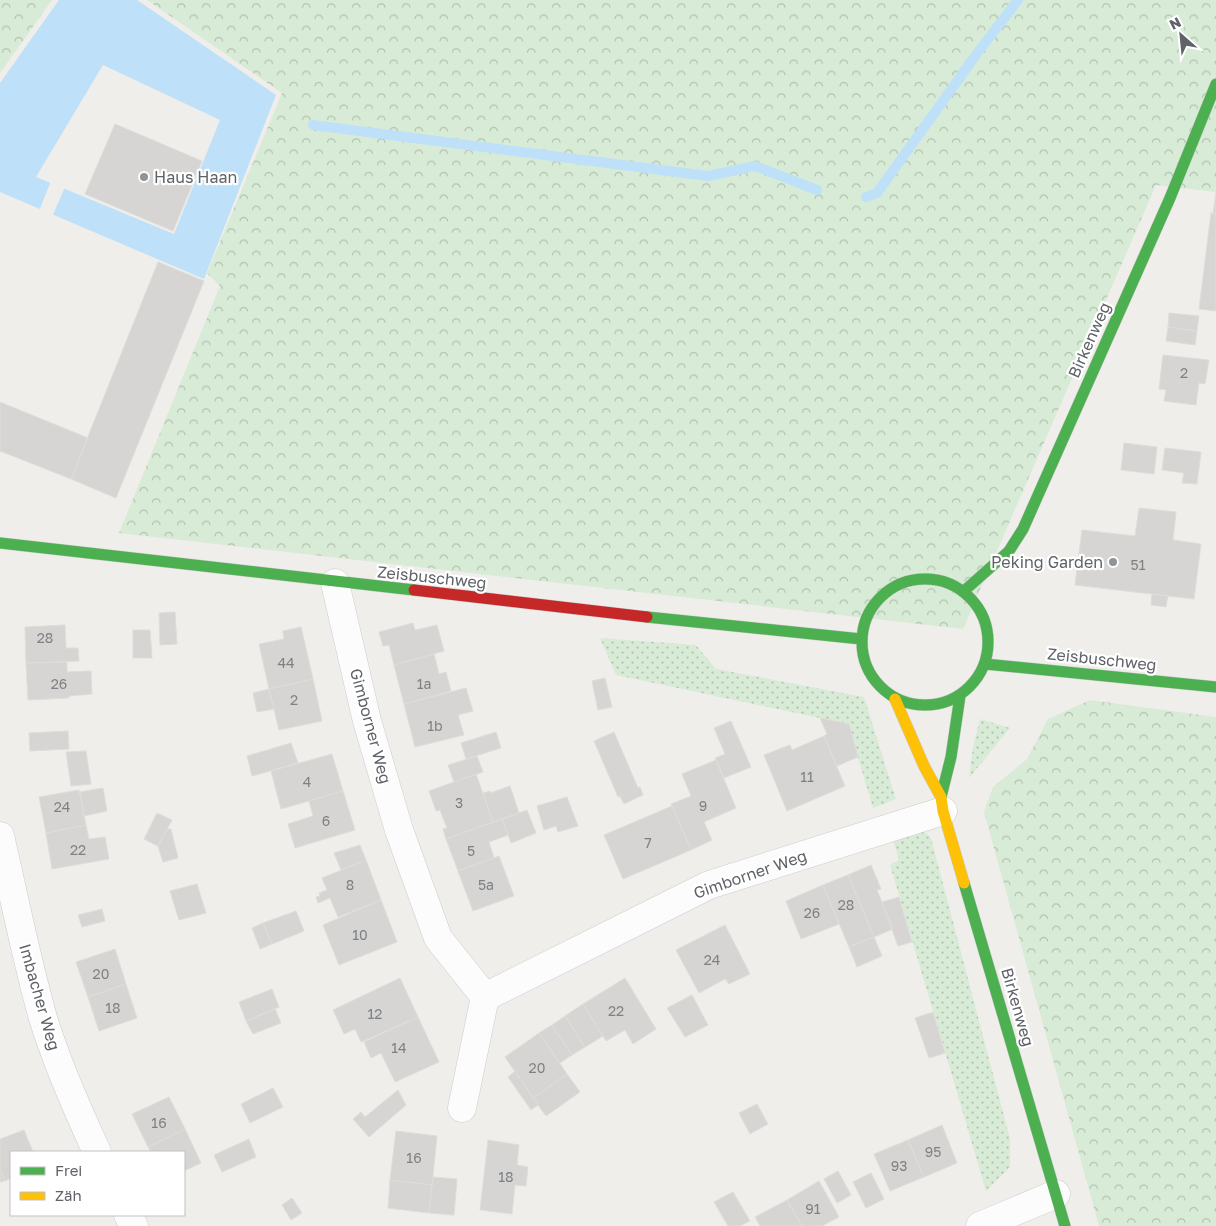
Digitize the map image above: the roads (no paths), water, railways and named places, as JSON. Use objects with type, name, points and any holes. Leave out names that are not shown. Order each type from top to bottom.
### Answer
[{"type":"street","name":"Birkenweg","points":[[964,591],[1008,551],[1023,529],[1170,198],[1216,84]]},
{"type":"street","name":"Zeisbuschweg","points":[[0,543],[335,583],[861,639]]},
{"type":"street","points":[[932,579],[949,583],[964,591],[978,606],[986,624],[989,644],[985,664],[975,682],[960,696],[945,703],[928,706],[911,705],[895,699],[880,688],[869,674],[863,657],[861,639],[865,622],[872,606],[898,584],[915,580],[932,579]]},
{"type":"street","name":"Gimborner Weg","points":[[335,583],[367,721],[399,830],[434,929],[438,938],[485,997],[708,885],[942,804]]},
{"type":"street","name":"Zeisbuschweg","points":[[985,664],[1216,687]]},
{"type":"street","points":[[942,804],[960,696]]},
{"type":"street","name":"Birkenweg","points":[[895,699],[942,804],[1065,1226]]},
{"type":"street","name":"Imbacher Weg","points":[[0,836],[26,953],[44,1020],[74,1101],[97,1151]]},
{"type":"street","points":[[462,1108],[485,997]]},
{"type":"street","points":[[980,1226],[1056,1194]]},
{"type":"water","points":[[59,0],[137,0],[276,95],[204,279],[0,192],[0,83]],"holes":[[[103,65],[220,120],[174,234],[36,177]]]},
{"type":"waterway","points":[[866,197],[877,193],[978,52],[1018,0]]},
{"type":"waterway","points":[[313,125],[708,176],[755,166],[817,190]]},
{"type":"place","name":"Haus Haan","points":[[144,177]]},
{"type":"place","name":"Peking Garden","points":[[1113,562]]}]
